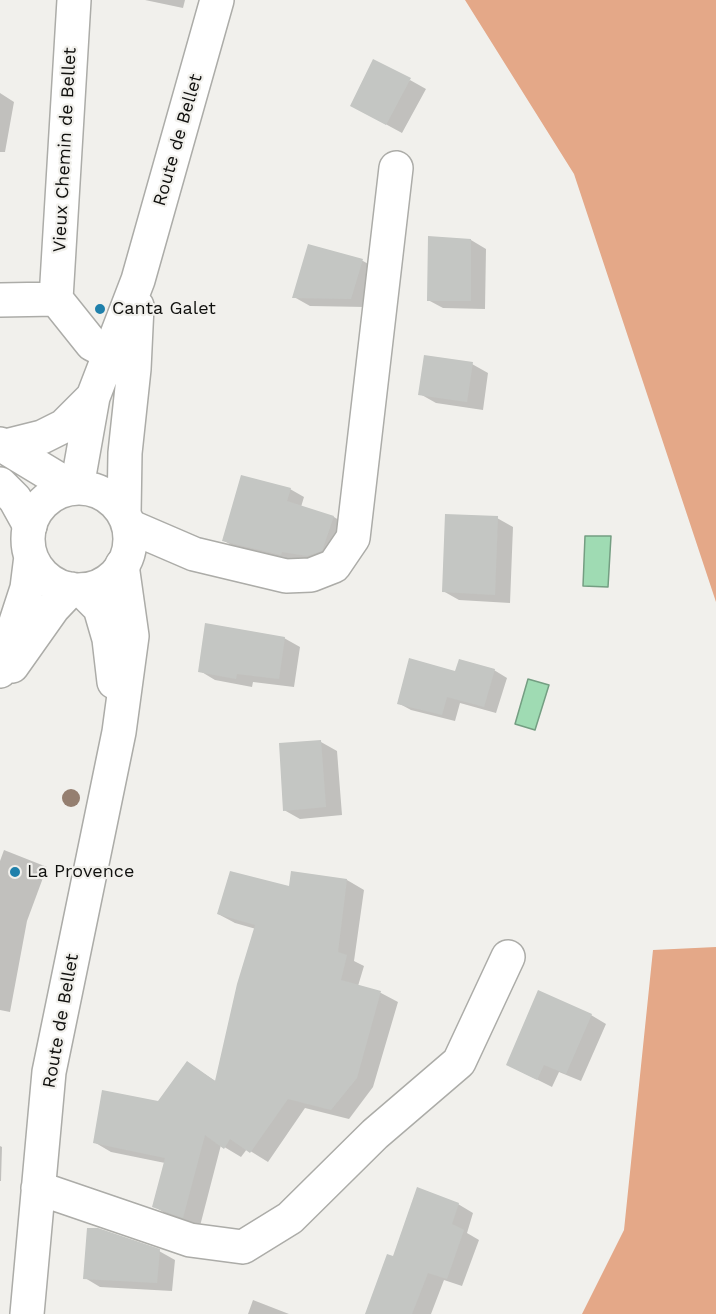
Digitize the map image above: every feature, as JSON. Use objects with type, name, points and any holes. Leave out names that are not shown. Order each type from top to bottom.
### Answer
[{"type":"street","name":"Vieux Chemin de Bellet","points":[[56,299],[74,0]]},
{"type":"street","name":"Route de Bellet","points":[[138,280],[217,0]]},
{"type":"street","points":[[3,445],[75,488],[104,494],[127,520],[194,554],[286,576],[311,575],[334,566],[353,538],[396,168]]},
{"type":"street","points":[[75,488],[93,397],[138,280]]},
{"type":"street","points":[[0,683],[53,608],[76,589],[104,583],[112,578],[128,555],[125,453],[134,369],[138,280]]},
{"type":"street","points":[[0,300],[56,299],[92,344],[109,353]]},
{"type":"street","points":[[3,445],[42,437],[64,426],[93,397]]},
{"type":"street","points":[[0,484],[15,499],[30,541],[50,580],[76,589]]},
{"type":"street","points":[[0,671],[27,588],[30,541],[36,512],[45,500],[58,492],[75,488]]},
{"type":"street","name":"Route de Bellet","points":[[27,1314],[49,1072],[119,732],[132,636],[122,565]]},
{"type":"street","name":"Route de Bellet","points":[[76,589],[100,608],[109,639],[119,732]]},
{"type":"street","points":[[38,1188],[190,1240],[243,1247],[290,1218],[375,1134],[459,1062],[508,957]]},
{"type":"shaded area","points":[[465,0],[716,0],[716,602],[574,174]]},
{"type":"shaded area","points":[[585,536],[611,536],[608,587],[583,586]]},
{"type":"shaded area","points":[[528,679],[549,685],[535,730],[515,724]]},
{"type":"shaded area","points":[[716,947],[716,1314],[582,1314],[624,1230],[653,950]]},
{"type":"building","points":[[373,59],[411,78],[386,125],[350,106]]},
{"type":"building","points":[[428,236],[471,239],[471,301],[427,301]]},
{"type":"building","points":[[308,244],[363,259],[351,299],[292,298]]},
{"type":"building","points":[[424,355],[473,362],[467,402],[418,395]]},
{"type":"building","points":[[241,475],[291,488],[287,501],[334,516],[322,551],[307,556],[282,552],[281,555],[222,541]]},
{"type":"building","points":[[445,514],[498,516],[495,595],[442,592]]},
{"type":"building","points":[[205,623],[285,637],[279,679],[237,674],[236,679],[198,672]]},
{"type":"building","points":[[409,658],[455,671],[459,659],[495,669],[484,707],[447,697],[442,715],[397,704]]},
{"type":"building","points":[[321,740],[326,807],[283,811],[279,743]]},
{"type":"building","points":[[230,871],[289,886],[291,871],[347,879],[338,952],[347,955],[341,980],[381,991],[357,1078],[331,1110],[288,1099],[250,1153],[230,1139],[224,1149],[205,1135],[183,1218],[152,1207],[165,1158],[93,1143],[102,1090],[158,1101],[187,1061],[215,1081],[237,984],[255,925],[217,914]]},
{"type":"building","points":[[538,990],[592,1014],[566,1074],[544,1065],[537,1080],[506,1065]]},
{"type":"building","points":[[417,1187],[459,1203],[452,1224],[464,1230],[447,1279],[428,1273],[412,1314],[365,1314],[387,1254],[393,1256]]},
{"type":"building","points":[[87,1228],[98,1228],[160,1249],[157,1283],[83,1279]]},
{"type":"place","name":"Canta Galet","points":[[100,309]]},
{"type":"place","name":"La Provence","points":[[15,872]]}]
